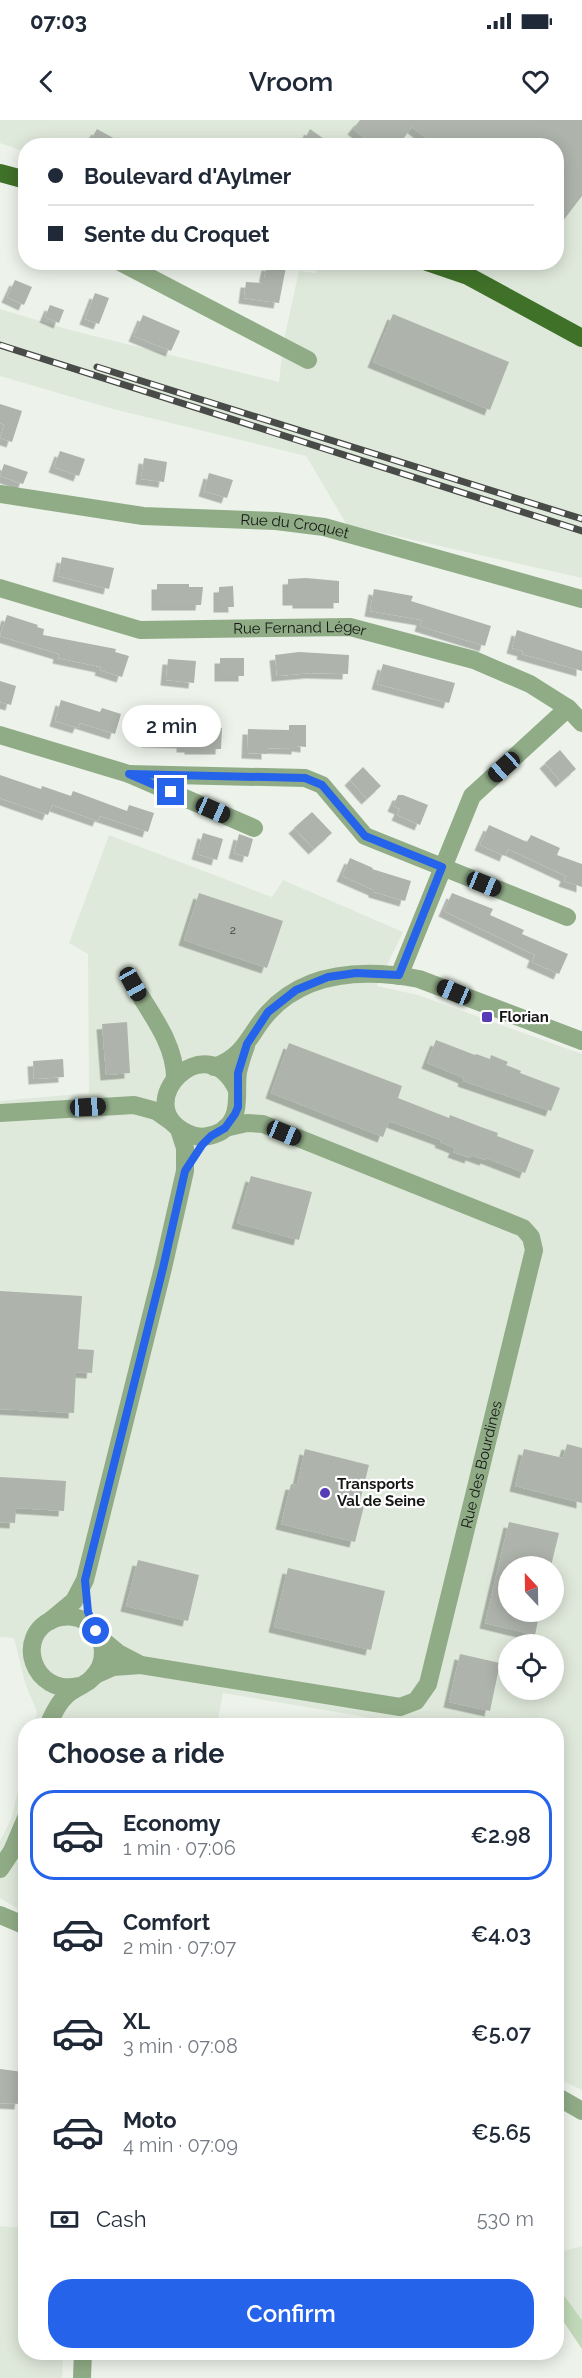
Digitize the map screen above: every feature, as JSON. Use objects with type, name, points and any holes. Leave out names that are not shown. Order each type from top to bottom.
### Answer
[{"type":"main road","points":[[0,173],[18,178]]},
{"type":"main road","points":[[451,270],[468,276],[582,338]]},
{"type":"street","points":[[135,270],[308,360]]},
{"type":"street","name":"Rue du Croquet","points":[[0,494],[144,516],[276,521],[324,527],[582,599]]},
{"type":"street","name":"Rue Fernand Léger","points":[[0,588],[140,630],[350,627],[474,660],[530,684],[568,708],[582,723]]},
{"type":"street","points":[[399,975],[472,796],[568,708]]},
{"type":"street","points":[[0,735],[129,774],[254,828]]},
{"type":"street","points":[[129,774],[305,778],[322,785],[365,836],[567,917]]},
{"type":"street","points":[[0,1113],[134,1105],[154,1099],[171,1085],[182,1071],[236,1056],[247,1044],[268,1012],[296,990],[328,977],[356,973],[399,975],[438,986],[582,1041]]},
{"type":"street","points":[[50,1718],[50,1699],[44,1679],[33,1662],[32,1646],[38,1632],[74,1601],[85,1580],[185,1171],[185,1148],[167,1107],[174,1062],[166,1040],[133,984]]},
{"type":"street","points":[[166,1040],[184,1058],[228,1076],[237,1093]]},
{"type":"street","points":[[185,1171],[196,1151],[235,1114],[240,1061],[247,1044]]},
{"type":"street","name":"Rue des Bourdines","points":[[237,1093],[247,1110],[263,1124]]},
{"type":"street","points":[[134,1105],[156,1111],[194,1136],[218,1132]]},
{"type":"street","name":"Rue des Bourdines","points":[[95,1675],[113,1667],[141,1665],[400,1707],[416,1701],[428,1684],[534,1250],[531,1237],[523,1228],[263,1124],[247,1123],[218,1132]]},
{"type":"street","points":[[52,1718],[60,1702],[95,1675],[103,1657],[86,1603],[85,1580]]},
{"type":"street","points":[[50,1621],[69,1617],[84,1621],[97,1633]]},
{"type":"street","name":"Rue des Bourdines","points":[[97,1633],[117,1653],[141,1665]]},
{"type":"street","points":[[44,1679],[59,1687],[79,1686]]},
{"type":"street","points":[[0,1869],[18,1837]]},
{"type":"street","points":[[0,1915],[18,1923]]},
{"type":"street","points":[[564,2101],[582,2111]]},
{"type":"street","points":[[82,2378],[83,2360]]},
{"type":"shaded area","points":[[0,120],[582,120],[582,578],[347,525],[306,456],[113,409],[0,376],[0,309],[70,330],[279,382],[283,344],[299,271],[316,273],[317,270],[564,270],[564,138],[18,138],[18,149],[0,143]]},
{"type":"shaded area","points":[[109,835],[272,897],[283,880],[403,932],[377,986],[418,995],[582,1054],[582,2090],[564,2081],[564,1718],[366,1718],[223,1693],[218,1718],[36,1718],[37,1712],[25,1683],[14,1638],[0,1637],[0,1101],[89,1093],[88,954],[69,943]]},
{"type":"shaded area","points":[[18,1790],[18,1908],[0,1898],[0,1841],[12,1817]]},
{"type":"shaded area","points":[[0,2226],[18,2227],[18,2360],[63,2360],[62,2378],[0,2378]]},
{"type":"shaded area","points":[[582,2246],[582,2320],[564,2296],[564,2251]]},
{"type":"green space","points":[[564,2296],[582,2320],[582,2349],[564,2322]]},
{"type":"building","points":[[360,120],[582,120],[582,196],[564,220],[564,138],[426,138],[412,127],[404,138],[365,138],[353,129]]},
{"type":"building","points":[[97,129],[113,138],[92,138]]},
{"type":"building","points":[[310,129],[323,138],[305,138]]},
{"type":"building","points":[[266,270],[285,270],[279,303],[244,298],[246,282],[262,283]]},
{"type":"building","points":[[15,280],[32,287],[24,305],[7,297]]},
{"type":"building","points":[[95,293],[109,298],[99,324],[85,319]]},
{"type":"building","points":[[50,305],[64,310],[59,323],[45,317]]},
{"type":"building","points":[[393,314],[509,362],[490,410],[373,362]]},
{"type":"building","points":[[143,315],[180,331],[171,351],[134,336]]},
{"type":"building","points":[[0,404],[22,411],[12,442],[0,438],[4,425],[0,423]]},
{"type":"building","points":[[60,451],[85,459],[79,476],[54,467]]},
{"type":"building","points":[[144,458],[167,462],[164,482],[141,479]]},
{"type":"building","points":[[4,464],[28,472],[23,484],[0,476]]},
{"type":"building","points":[[209,473],[233,480],[227,498],[204,491]]},
{"type":"building","points":[[62,557],[114,568],[109,589],[58,576]]},
{"type":"building","points":[[288,579],[339,581],[339,603],[298,603],[298,600],[288,600]]},
{"type":"building","points":[[157,584],[189,584],[189,587],[203,587],[201,605],[157,605]]},
{"type":"building","points":[[233,586],[234,607],[219,607],[219,587]]},
{"type":"building","points":[[374,589],[413,596],[411,601],[491,626],[485,646],[420,626],[422,620],[370,611]]},
{"type":"building","points":[[7,615],[38,625],[37,627],[44,629],[43,635],[116,649],[115,652],[129,656],[122,677],[100,670],[101,667],[58,658],[59,654],[0,636]]},
{"type":"building","points":[[517,630],[582,651],[582,671],[522,654],[523,651],[512,648]]},
{"type":"building","points":[[299,652],[349,655],[348,674],[311,673],[277,676],[275,655]]},
{"type":"building","points":[[220,658],[244,658],[244,676],[220,676]]},
{"type":"building","points":[[168,659],[196,661],[194,683],[166,680]]},
{"type":"building","points":[[383,664],[455,683],[449,703],[377,684]]},
{"type":"building","points":[[0,681],[16,686],[11,705],[0,702]]},
{"type":"building","points":[[61,700],[100,712],[102,708],[121,714],[115,734],[80,723],[78,728],[55,721]]},
{"type":"building","points":[[148,721],[172,721],[171,728],[222,728],[221,749],[190,749],[190,747],[182,747],[182,743],[147,742]]},
{"type":"building","points":[[289,725],[306,725],[306,747],[267,748],[267,754],[247,753],[248,729],[289,730]]},
{"type":"building","points":[[560,750],[576,769],[561,782],[545,763]]},
{"type":"building","points":[[363,767],[381,786],[367,799],[350,780]]},
{"type":"building","points":[[0,775],[71,796],[73,791],[127,811],[129,805],[154,813],[148,832],[100,816],[98,821],[52,805],[48,815],[0,798]]},
{"type":"building","points":[[398,795],[428,805],[420,825],[397,815],[400,809],[393,806]]},
{"type":"building","points":[[312,812],[332,833],[314,849],[294,828]]},
{"type":"building","points":[[489,825],[527,842],[531,835],[560,848],[557,855],[582,864],[582,887],[564,881],[566,876],[508,849],[505,856],[480,845]]},
{"type":"building","points":[[203,833],[223,839],[217,860],[197,854]]},
{"type":"building","points":[[239,834],[253,839],[248,857],[234,853]]},
{"type":"building","points":[[350,858],[372,869],[411,881],[405,901],[374,892],[342,876]]},
{"type":"building","points":[[199,893],[283,921],[267,968],[184,940]]},
{"type":"building","points":[[452,893],[493,909],[490,915],[524,930],[522,934],[568,954],[559,974],[532,962],[535,955],[444,911]]},
{"type":"building","points":[[127,1022],[130,1073],[106,1075],[102,1024]]},
{"type":"building","points":[[436,1040],[475,1055],[490,1059],[491,1055],[508,1062],[506,1065],[521,1071],[520,1073],[560,1088],[551,1111],[463,1081],[464,1078],[427,1063]]},
{"type":"building","points":[[289,1043],[402,1086],[398,1098],[449,1118],[450,1115],[498,1133],[497,1136],[534,1150],[525,1173],[486,1158],[485,1160],[471,1155],[470,1158],[453,1152],[455,1148],[440,1142],[441,1140],[389,1121],[383,1137],[271,1093]]},
{"type":"building","points":[[63,1059],[64,1077],[34,1079],[33,1061]]},
{"type":"building","points":[[251,1176],[312,1192],[299,1240],[237,1223]]},
{"type":"building","points":[[0,1291],[82,1296],[78,1349],[94,1350],[92,1373],[76,1372],[74,1413],[0,1409]]},
{"type":"building","points":[[567,1444],[582,1448],[582,1503],[515,1486],[524,1449],[563,1458]]},
{"type":"building","name":"Transports Val de Seine","points":[[305,1449],[369,1465],[360,1501],[365,1502],[355,1542],[281,1524],[291,1484],[297,1485]]},
{"type":"building","points":[[0,1477],[66,1481],[64,1511],[16,1508],[15,1523],[0,1522]]},
{"type":"building","points":[[509,1522],[559,1533],[553,1556],[501,1556]]},
{"type":"building","points":[[138,1560],[199,1575],[188,1621],[126,1606]]},
{"type":"building","points":[[288,1568],[385,1591],[371,1650],[274,1627]]},
{"type":"building","points":[[498,1568],[498,1622],[538,1622],[535,1634],[485,1623]]},
{"type":"building","points":[[460,1654],[498,1663],[490,1711],[449,1702]]},
{"type":"building","points":[[0,2069],[18,2071],[18,2104],[0,2103]]},
{"type":"railway","points":[[0,345],[582,531]]},
{"type":"railway","points":[[97,367],[582,519]]},
{"type":"place","name":"Florian","points":[[487,1017]]},
{"type":"place","name":"Transports Val de Seine","points":[[325,1493]]},
{"type":"route","points":[[96,1631],[90,1621],[86,1603],[85,1580],[185,1171],[196,1151],[211,1136],[219,1133],[231,1122],[238,1107],[240,1061],[247,1044],[268,1012],[296,990],[328,977],[356,973],[399,975],[442,867],[365,836],[322,785],[305,778],[129,774],[171,792]]}]
